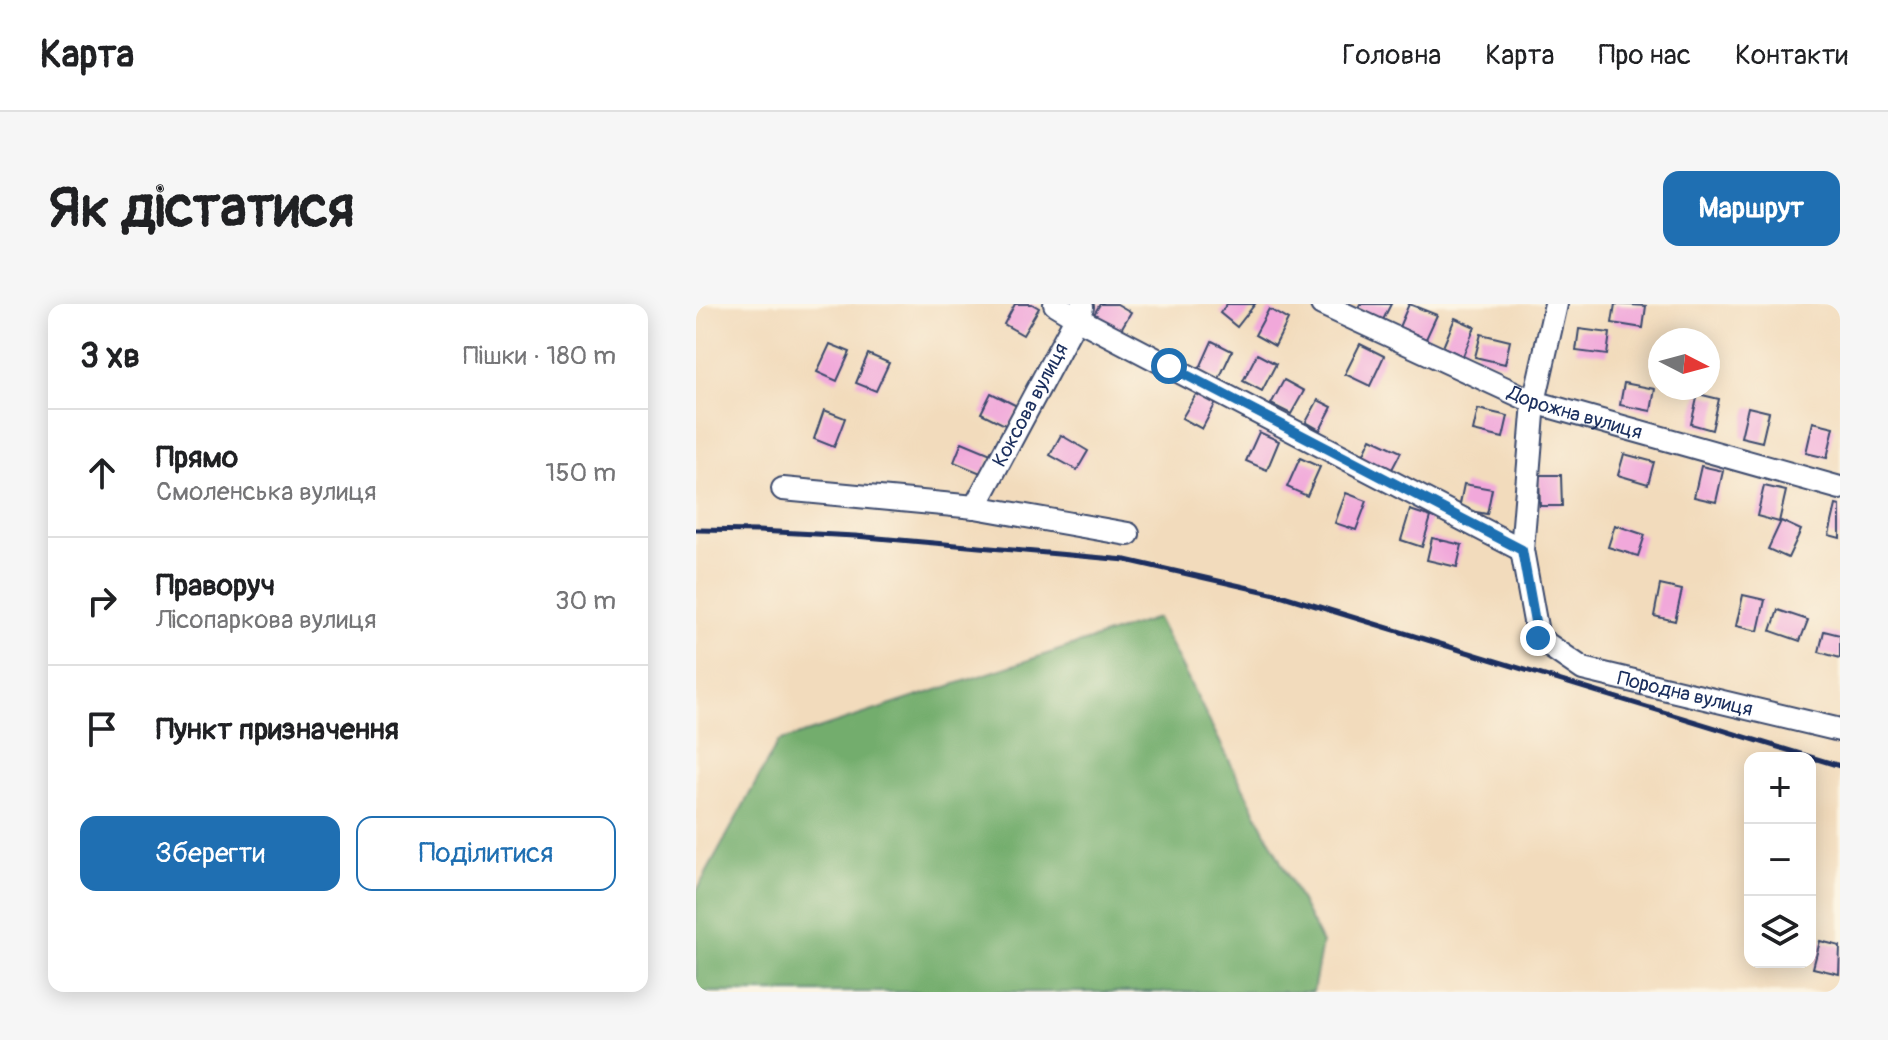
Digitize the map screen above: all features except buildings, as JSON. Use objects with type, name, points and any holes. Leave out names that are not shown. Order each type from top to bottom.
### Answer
[{"type":"street","points":[[1055,304],[1080,310],[1522,550],[1534,402],[1556,304]]},
{"type":"street","name":"Дорожна вулиця","points":[[1322,304],[1534,402],[1840,488]]},
{"type":"street","name":"Коксова вулиця","points":[[975,507],[1080,310]]},
{"type":"street","points":[[783,489],[975,507],[1128,534]]},
{"type":"street","name":"Породна вулиця","points":[[1522,550],[1538,638],[1583,669],[1840,730]]},
{"type":"green space","points":[[1157,618],[1322,943],[1313,992],[696,992],[696,892],[778,742]]},
{"type":"railway","points":[[696,530],[855,536],[1126,560],[1280,595],[1840,766]]},
{"type":"route","points":[[1169,366],[1522,550],[1538,638]]}]
